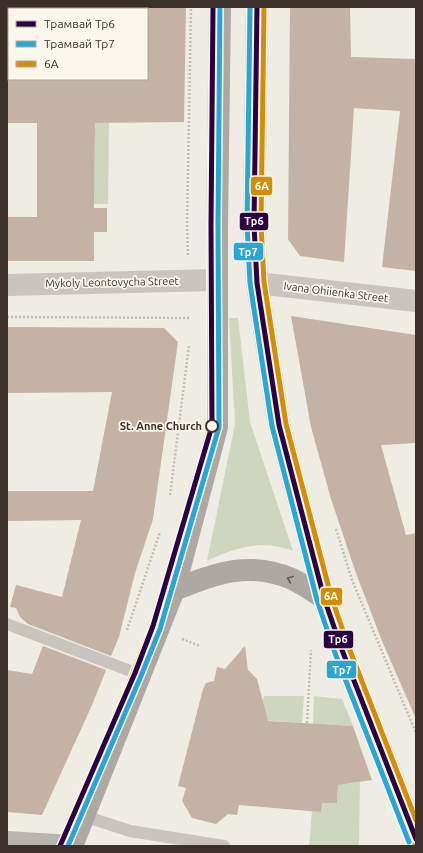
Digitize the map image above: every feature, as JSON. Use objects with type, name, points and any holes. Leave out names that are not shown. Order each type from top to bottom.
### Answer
[{"type":"main road","points":[[7,842],[72,846],[174,590],[216,427],[216,280],[220,7]]},
{"type":"main road","points":[[257,7],[254,225],[256,283],[279,425],[324,598],[342,650],[416,839]]},
{"type":"main road","points":[[174,590],[216,574],[240,569],[262,570],[293,580],[324,598]]},
{"type":"street","name":"Mykoly Leontovycha Street","points":[[7,285],[216,280]]},
{"type":"street","name":"Ivana Ohiienka Street","points":[[256,283],[416,301]]},
{"type":"lane","points":[[7,624],[141,675]]},
{"type":"lane","points":[[84,816],[130,831],[224,846]]},
{"type":"path","points":[[191,7],[187,225],[189,266],[177,281],[192,318],[191,325]]},
{"type":"path","points":[[7,317],[192,318]]},
{"type":"path","points":[[169,501],[189,341]]},
{"type":"path","points":[[333,521],[352,580],[416,733]]},
{"type":"path","points":[[130,617],[160,530]]},
{"type":"path","points":[[242,657],[243,648]]},
{"type":"path","points":[[307,723],[312,650]]},
{"type":"green space","points":[[95,123],[109,123],[108,204],[94,204]]},
{"type":"green space","points":[[229,318],[238,318],[250,422],[293,551],[282,547],[260,545],[249,546],[228,552],[207,561],[235,424]]},
{"type":"green space","points":[[264,696],[304,696],[302,723],[258,720]]},
{"type":"green space","points":[[314,696],[342,699],[353,726],[313,724]]},
{"type":"green space","points":[[360,782],[359,846],[309,846],[312,811],[321,812],[322,803],[337,803],[338,785]]},
{"type":"building","points":[[186,7],[184,122],[95,123],[94,208],[107,208],[107,232],[94,232],[94,261],[7,261],[7,217],[37,217],[37,123],[7,123],[7,79],[148,80],[147,8]]},
{"type":"building","points":[[290,7],[350,7],[351,57],[416,59],[416,271],[382,267],[400,111],[354,108],[344,262],[300,256],[288,239]]},
{"type":"building","points":[[291,316],[416,335],[416,443],[381,445],[406,535],[416,533],[416,719],[382,641],[357,576],[331,499],[311,427]]},
{"type":"building","points":[[7,327],[164,328],[178,342],[153,519],[135,573],[119,637],[111,656],[28,624],[20,617],[16,608],[10,607],[16,585],[62,597],[81,520],[7,521],[7,491],[93,491],[112,392],[7,393]]},
{"type":"building","points":[[43,646],[106,670],[92,705],[42,815],[7,812],[7,670],[32,674]]},
{"type":"building","points":[[245,646],[248,670],[257,679],[268,721],[353,726],[372,780],[338,785],[337,803],[322,803],[321,812],[239,805],[237,815],[228,814],[216,824],[192,818],[182,801],[186,788],[178,786],[203,689],[206,683],[214,681],[217,667],[225,669]]},
{"type":"tram line","name":"Тр6","points":[[60,846],[135,673],[153,626],[212,426],[211,224],[213,7]]},
{"type":"tram line","name":"Тр7","points":[[68,846],[160,629],[219,427],[218,224],[220,7]]},
{"type":"tram line","name":"Тр7","points":[[250,7],[247,225],[250,283],[272,426],[317,600],[335,653],[409,842]]},
{"type":"tram line","name":"Тр6","points":[[257,7],[254,225],[257,283],[279,425],[324,598],[342,650],[416,839]]},
{"type":"transit line","name":"6А","points":[[65,843],[167,588],[210,426],[210,224],[213,7]]},
{"type":"transit line","name":"6А","points":[[264,7],[261,225],[264,282],[286,424],[331,596],[349,648],[416,820]]},
{"type":"place","name":"St. Anne Church","points":[[212,426]]}]
